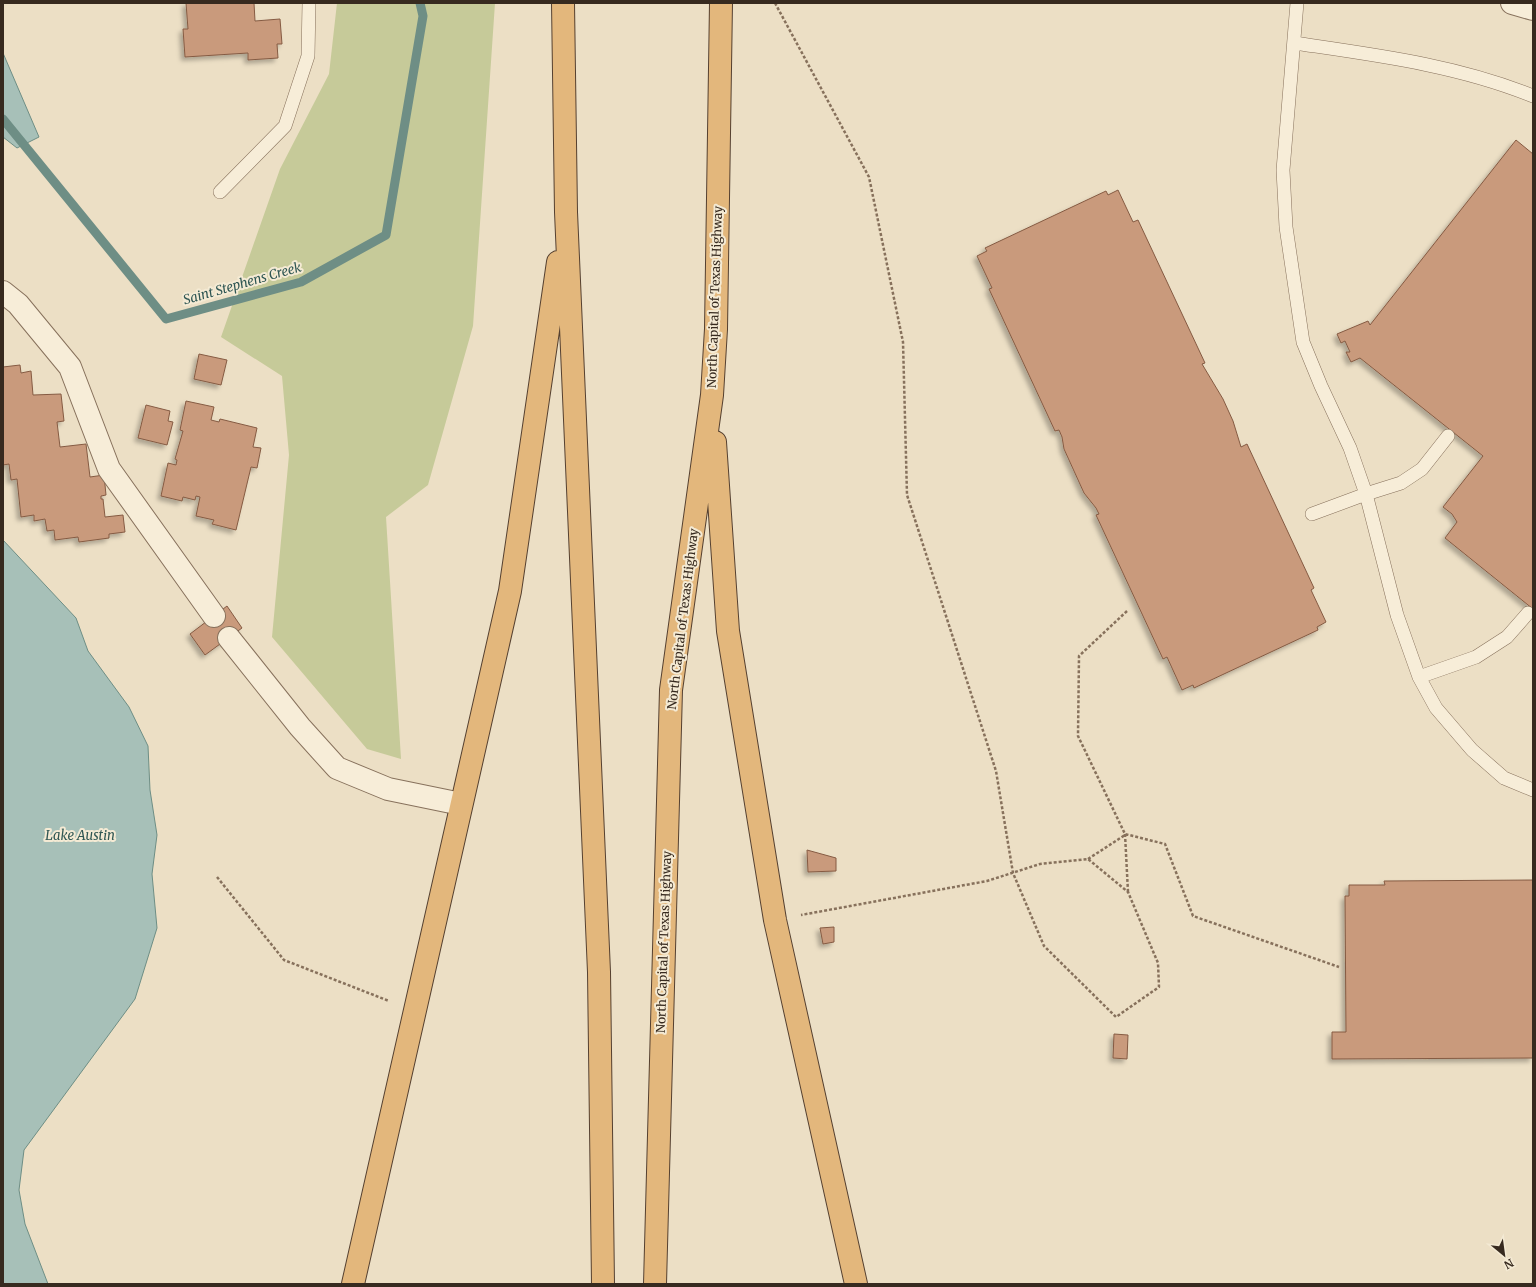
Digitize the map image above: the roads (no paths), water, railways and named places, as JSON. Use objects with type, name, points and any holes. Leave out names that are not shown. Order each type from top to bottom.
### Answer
[{"type":"highway","points":[[563,3],[566,212],[599,972],[603,1284]]},
{"type":"highway","name":"North Capital of Texas Highway","points":[[655,1284],[671,690],[712,395],[716,322],[722,3]]},
{"type":"highway","points":[[353,1284],[510,591],[566,212]]},
{"type":"highway","points":[[712,395],[728,631],[775,920],[856,1284]]},
{"type":"street","points":[[1512,3],[1533,9]]},
{"type":"street","points":[[3,292],[18,304],[70,367],[109,469],[214,616]]},
{"type":"street","points":[[229,638],[300,727],[337,768],[388,789],[461,804]]},
{"type":"lane","points":[[220,192],[285,126],[308,56],[309,3]]},
{"type":"lane","points":[[1297,3],[1283,170],[1286,227],[1302,342],[1320,386],[1350,448],[1366,494],[1397,615],[1419,677],[1436,708],[1472,750],[1504,778],[1533,790]]},
{"type":"lane","points":[[1294,43],[1424,64],[1500,83],[1533,96]]},
{"type":"lane","points":[[1312,514],[1401,483],[1422,469],[1448,436]]},
{"type":"lane","points":[[1419,677],[1476,657],[1507,637],[1528,613]]},
{"type":"water","points":[[3,53],[39,137],[17,148],[3,137]]},
{"type":"water","name":"Lake Austin","points":[[3,540],[76,618],[88,651],[129,707],[148,746],[150,790],[157,835],[152,874],[157,928],[135,999],[24,1150],[19,1190],[25,1224],[48,1284],[3,1284]]},
{"type":"waterway","name":"Saint Stephens Creek","points":[[3,119],[166,319],[301,282],[386,235],[423,16],[420,3]]}]
